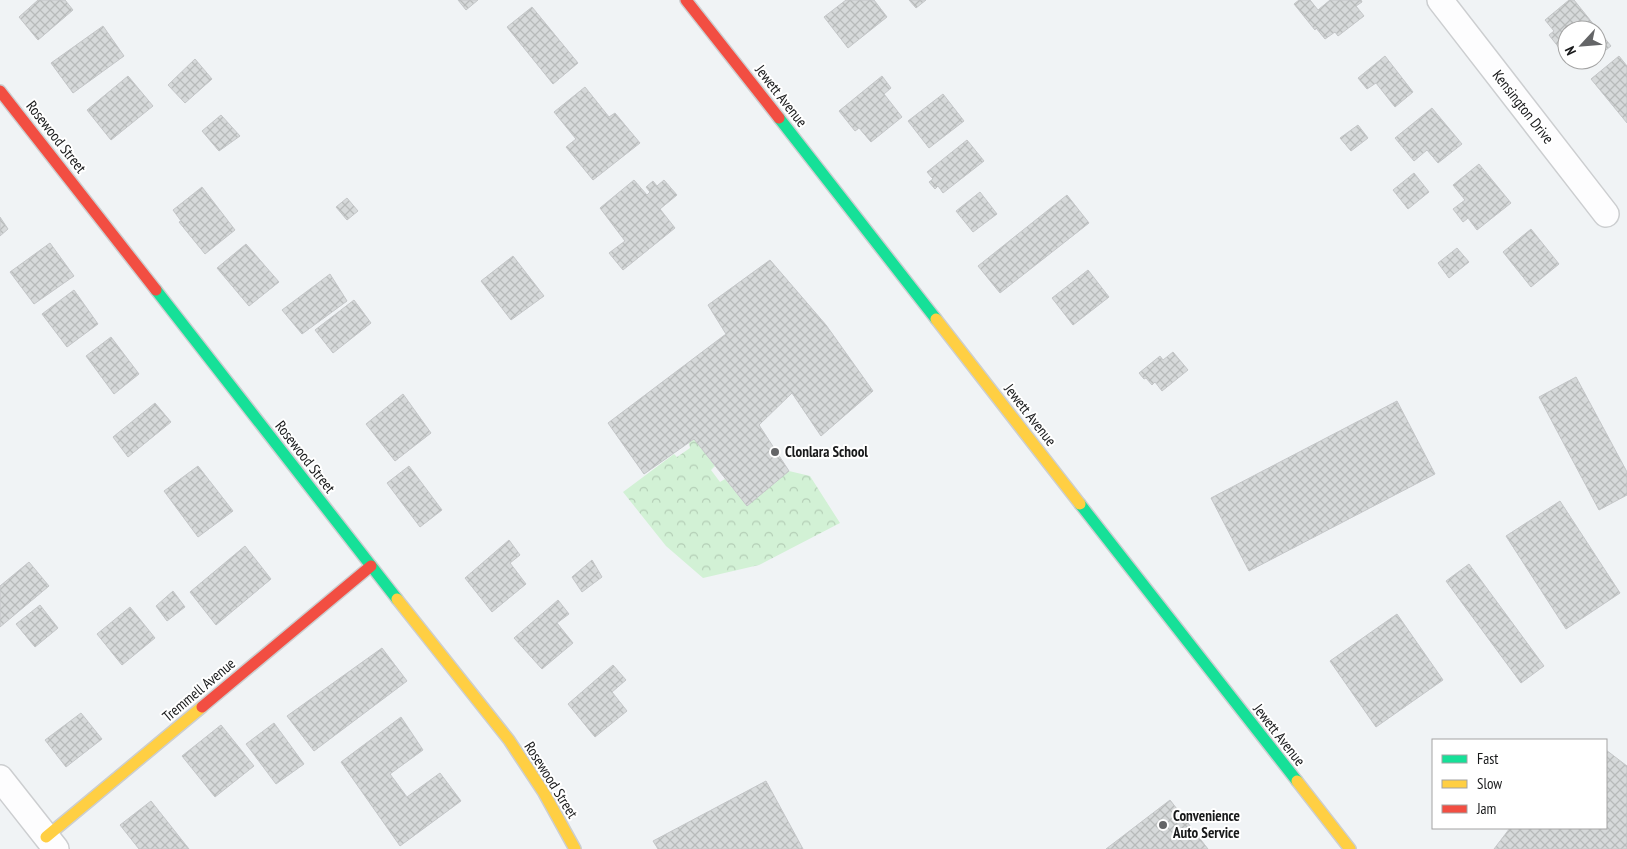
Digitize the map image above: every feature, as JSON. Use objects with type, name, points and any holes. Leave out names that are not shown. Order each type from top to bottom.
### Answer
[{"type":"street","name":"Jewett Avenue","points":[[686,0],[1350,849]]},
{"type":"street","name":"Kensington Drive","points":[[1440,0],[1606,214]]},
{"type":"street","name":"Rosewood Street","points":[[0,91],[370,566],[509,740],[544,793],[575,849]]},
{"type":"street","name":"Tremmell Avenue","points":[[51,843],[370,566]]},
{"type":"street","points":[[0,778],[51,843]]},
{"type":"green space","points":[[694,439],[715,466],[711,470],[720,482],[725,479],[747,506],[789,471],[810,476],[840,523],[759,565],[703,578],[666,546],[623,492],[674,454],[677,457],[690,448],[689,443]]},
{"type":"building","points":[[38,0],[65,0],[73,10],[38,40],[19,17]]},
{"type":"building","points":[[458,0],[478,0],[466,10]]},
{"type":"building","points":[[846,0],[874,0],[887,17],[848,48],[824,17]]},
{"type":"building","points":[[909,0],[926,0],[916,8]]},
{"type":"building","points":[[1299,0],[1310,0],[1318,10],[1330,0],[1361,0],[1362,2],[1356,6],[1364,16],[1338,36],[1335,32],[1325,39],[1316,28],[1315,30],[1294,4]]},
{"type":"building","points":[[1569,0],[1574,0],[1590,20],[1557,20],[1557,45],[1549,35],[1554,31],[1545,20]]},
{"type":"building","points":[[532,7],[578,63],[553,84],[507,27]]},
{"type":"building","points":[[103,26],[124,56],[73,93],[51,63]]},
{"type":"building","points":[[1607,41],[1611,46],[1607,49]]},
{"type":"building","points":[[1385,56],[1413,92],[1395,107],[1376,83],[1367,89],[1358,78]]},
{"type":"building","points":[[1619,56],[1627,66],[1627,123],[1591,79],[1602,70],[1607,70],[1607,66]]},
{"type":"building","points":[[195,59],[212,79],[185,103],[168,85]]},
{"type":"building","points":[[128,76],[153,106],[111,140],[87,110]]},
{"type":"building","points":[[882,76],[891,88],[884,94],[902,117],[871,142],[859,128],[855,131],[839,111]]},
{"type":"building","points":[[585,87],[609,117],[615,113],[640,143],[593,180],[566,147],[576,139],[554,112]]},
{"type":"building","points":[[943,94],[964,121],[929,148],[908,121]]},
{"type":"building","points":[[1432,108],[1462,144],[1438,163],[1427,150],[1414,161],[1395,138]]},
{"type":"building","points":[[221,115],[240,136],[219,151],[202,131]]},
{"type":"building","points":[[1358,125],[1368,138],[1351,151],[1340,138]]},
{"type":"building","points":[[967,140],[984,161],[943,193],[938,186],[935,189],[929,182],[933,179],[927,172]]},
{"type":"building","points":[[1479,164],[1511,203],[1477,230],[1468,218],[1463,222],[1453,209],[1465,200],[1453,185]]},
{"type":"building","points":[[1414,173],[1429,192],[1408,209],[1393,190]]},
{"type":"building","points":[[634,180],[647,195],[650,192],[646,187],[653,181],[657,186],[664,180],[677,195],[660,209],[675,228],[623,270],[609,253],[625,241],[600,208]]},
{"type":"building","points":[[202,187],[235,230],[205,254],[179,222],[181,221],[173,210]]},
{"type":"building","points":[[980,192],[997,214],[973,232],[956,211]]},
{"type":"building","points":[[1067,195],[1089,223],[1000,293],[978,266]]},
{"type":"building","points":[[347,198],[358,211],[347,220],[336,207]]},
{"type":"building","points":[[0,217],[8,229],[0,236]]},
{"type":"building","points":[[1531,229],[1559,264],[1531,287],[1503,252]]},
{"type":"building","points":[[50,243],[74,276],[34,304],[10,272]]},
{"type":"building","points":[[246,244],[279,282],[249,306],[217,268]]},
{"type":"building","points":[[1457,248],[1469,262],[1449,278],[1438,263]]},
{"type":"building","points":[[513,256],[544,296],[511,320],[481,281]]},
{"type":"building","name":"Clonlara School","points":[[770,260],[826,325],[873,391],[821,436],[792,393],[759,425],[789,471],[747,506],[694,439],[644,474],[608,423],[726,334],[708,305]]},
{"type":"building","points":[[1088,270],[1109,297],[1073,325],[1052,298]]},
{"type":"building","points":[[330,274],[347,301],[302,334],[282,310]]},
{"type":"building","points":[[74,290],[98,324],[67,347],[42,314]]},
{"type":"building","points":[[354,300],[371,323],[333,353],[315,330]]},
{"type":"building","points":[[111,337],[139,374],[114,394],[86,356]]},
{"type":"building","points":[[1173,352],[1188,370],[1162,391],[1155,382],[1152,385],[1139,373],[1160,356],[1163,360]]},
{"type":"building","points":[[1576,377],[1627,472],[1627,495],[1599,510],[1539,397]]},
{"type":"building","points":[[403,394],[431,433],[395,461],[366,424]]},
{"type":"building","points":[[1397,401],[1435,474],[1249,571],[1211,498]]},
{"type":"building","points":[[155,403],[171,422],[128,457],[113,437]]},
{"type":"building","points":[[198,466],[233,511],[198,537],[164,491]]},
{"type":"building","points":[[409,466],[442,510],[420,527],[387,483]]},
{"type":"building","points":[[1560,501],[1620,593],[1566,629],[1506,536]]},
{"type":"building","points":[[509,540],[520,555],[510,563],[526,584],[492,612],[465,578]]},
{"type":"building","points":[[245,546],[271,579],[216,625],[190,592]]},
{"type":"building","points":[[592,560],[602,577],[582,592],[572,577]]},
{"type":"building","points":[[29,562],[49,586],[0,627],[0,586]]},
{"type":"building","points":[[1469,564],[1544,666],[1521,683],[1446,581]]},
{"type":"building","points":[[173,591],[185,607],[167,621],[156,606]]},
{"type":"building","points":[[558,600],[569,614],[557,623],[573,643],[542,669],[514,638]]},
{"type":"building","points":[[40,605],[58,628],[35,647],[16,624]]},
{"type":"building","points":[[130,607],[155,638],[122,665],[97,634]]},
{"type":"building","points":[[1397,614],[1443,680],[1376,727],[1330,661]]},
{"type":"building","points":[[382,648],[407,681],[314,751],[287,716]]},
{"type":"building","points":[[613,665],[626,680],[612,692],[627,711],[595,737],[568,704]]},
{"type":"building","points":[[81,713],[102,739],[66,767],[45,740]]},
{"type":"building","points":[[401,717],[423,750],[390,774],[407,797],[440,773],[461,801],[400,846],[341,762]]},
{"type":"building","points":[[274,723],[304,764],[276,784],[246,744]]},
{"type":"building","points":[[221,725],[254,766],[215,797],[182,756]]},
{"type":"building","points":[[1607,751],[1627,766],[1627,849],[1494,849],[1509,829],[1607,829]]},
{"type":"building","points":[[766,781],[803,849],[658,849],[653,841]]},
{"type":"building","name":"Convenience Auto Service","points":[[1170,800],[1208,849],[1106,849]]},
{"type":"building","points":[[151,801],[189,849],[139,849],[120,825]]},
{"type":"traffic: fast","points":[[779,118],[936,319]]},
{"type":"traffic: fast","points":[[156,290],[397,599]]},
{"type":"traffic: fast","points":[[1080,504],[1297,781]]},
{"type":"traffic: slow","points":[[936,319],[1080,504]]},
{"type":"traffic: slow","points":[[397,599],[509,740],[544,793],[575,849]]},
{"type":"traffic: slow","points":[[46,837],[202,707]]},
{"type":"traffic: slow","points":[[1297,781],[1350,849]]},
{"type":"traffic: jam","points":[[686,0],[779,118]]},
{"type":"traffic: jam","points":[[0,91],[156,290]]},
{"type":"traffic: jam","points":[[202,707],[371,566]]},
{"type":"place","name":"Clonlara School","points":[[775,452]]},
{"type":"place","name":"Convenience Auto Service","points":[[1163,825]]}]
